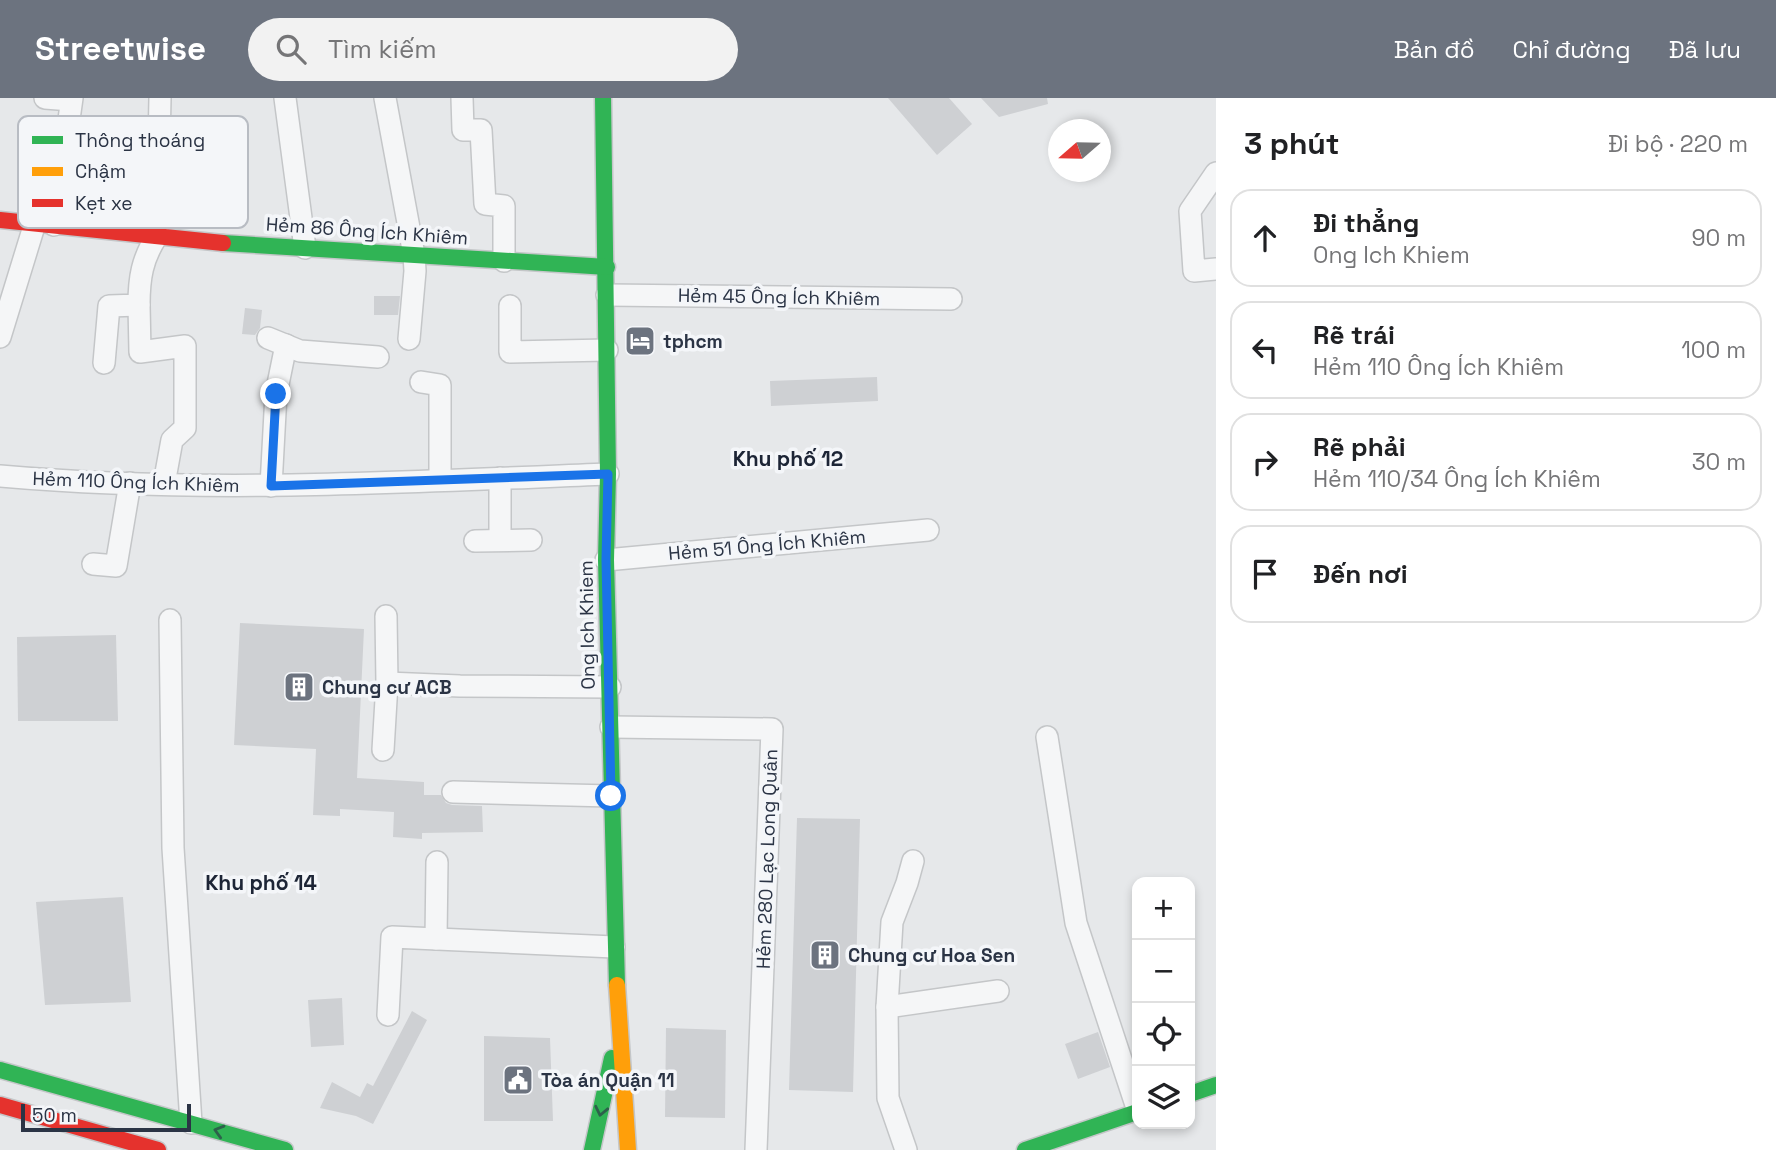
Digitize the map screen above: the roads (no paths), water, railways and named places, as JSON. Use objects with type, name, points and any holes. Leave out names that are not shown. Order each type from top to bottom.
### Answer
[{"type":"main road","name":"Ong Ich Khiem","points":[[603,98],[607,267],[606,560],[614,947],[628,1150]]},
{"type":"main road","name":"Hẻm 86 Ông Ích Khiêm","points":[[0,220],[18,222]]},
{"type":"main road","name":"Hẻm 86 Ông Ích Khiêm","points":[[82,228],[305,248],[607,267]]},
{"type":"main road","points":[[592,1150],[619,1024]]},
{"type":"main road","points":[[0,1070],[285,1150]]},
{"type":"main road","points":[[1195,1092],[1216,1085]]},
{"type":"main road","points":[[0,1105],[159,1150]]},
{"type":"main road","points":[[626,1111],[645,1150]]},
{"type":"main road","points":[[1026,1150],[1132,1112]]},
{"type":"street","points":[[45,98],[71,99]]},
{"type":"street","points":[[160,98],[160,116]]},
{"type":"street","points":[[285,98],[305,248]]},
{"type":"street","points":[[385,98],[414,255],[409,339]]},
{"type":"street","points":[[462,98],[463,130],[481,130],[485,204],[505,206],[504,261]]},
{"type":"street","points":[[1216,173],[1190,211],[1194,271],[1216,269]]},
{"type":"street","points":[[0,337],[42,228]]},
{"type":"street","points":[[157,228],[157,236],[145,255],[139,288],[140,352],[185,346],[185,428],[172,440],[164,484]]},
{"type":"street","name":"Hẻm 45 Ông Ích Khiêm","points":[[607,295],[951,299]]},
{"type":"street","points":[[104,363],[110,306],[139,305]]},
{"type":"street","points":[[510,306],[510,352],[607,350]]},
{"type":"street","points":[[271,486],[277,341],[300,351],[377,357]]},
{"type":"street","points":[[421,382],[440,385],[440,480]]},
{"type":"street","name":"Hẻm 110 Ông Ích Khiêm","points":[[0,476],[51,481],[271,486],[608,474]]},
{"type":"street","points":[[500,478],[500,540]]},
{"type":"street","points":[[93,564],[116,566],[130,483]]},
{"type":"street","name":"Hẻm 51 Ông Ích Khiêm","points":[[606,560],[928,530]]},
{"type":"street","points":[[475,541],[531,540]]},
{"type":"street","points":[[383,750],[387,682],[386,616]]},
{"type":"street","points":[[170,620],[173,848],[191,1123]]},
{"type":"street","points":[[387,682],[460,686],[610,687]]},
{"type":"street","name":"Hẻm 280 Lạc Long Quân","points":[[611,727],[772,729],[756,1150]]},
{"type":"street","points":[[1047,737],[1076,923],[1132,1095]]},
{"type":"street","points":[[453,792],[611,796]]},
{"type":"street","points":[[906,1150],[888,1098],[887,1007],[892,922],[913,861]]},
{"type":"street","points":[[436,939],[437,862]]},
{"type":"street","points":[[388,1016],[392,937],[614,947]]},
{"type":"street","points":[[887,1007],[998,991]]},
{"type":"place","name":"tphcm","points":[[640,341]]},
{"type":"place","name":"Chung cư ACB","points":[[299,687]]},
{"type":"place","name":"Chung cư Hoa Sen","points":[[825,955]]},
{"type":"place","name":"Tòa án Quận 11","points":[[518,1080]]},
{"type":"district","name":"Khu phố 12","points":[[788,458]]},
{"type":"district","name":"Khu phố 14","points":[[261,882]]}]
